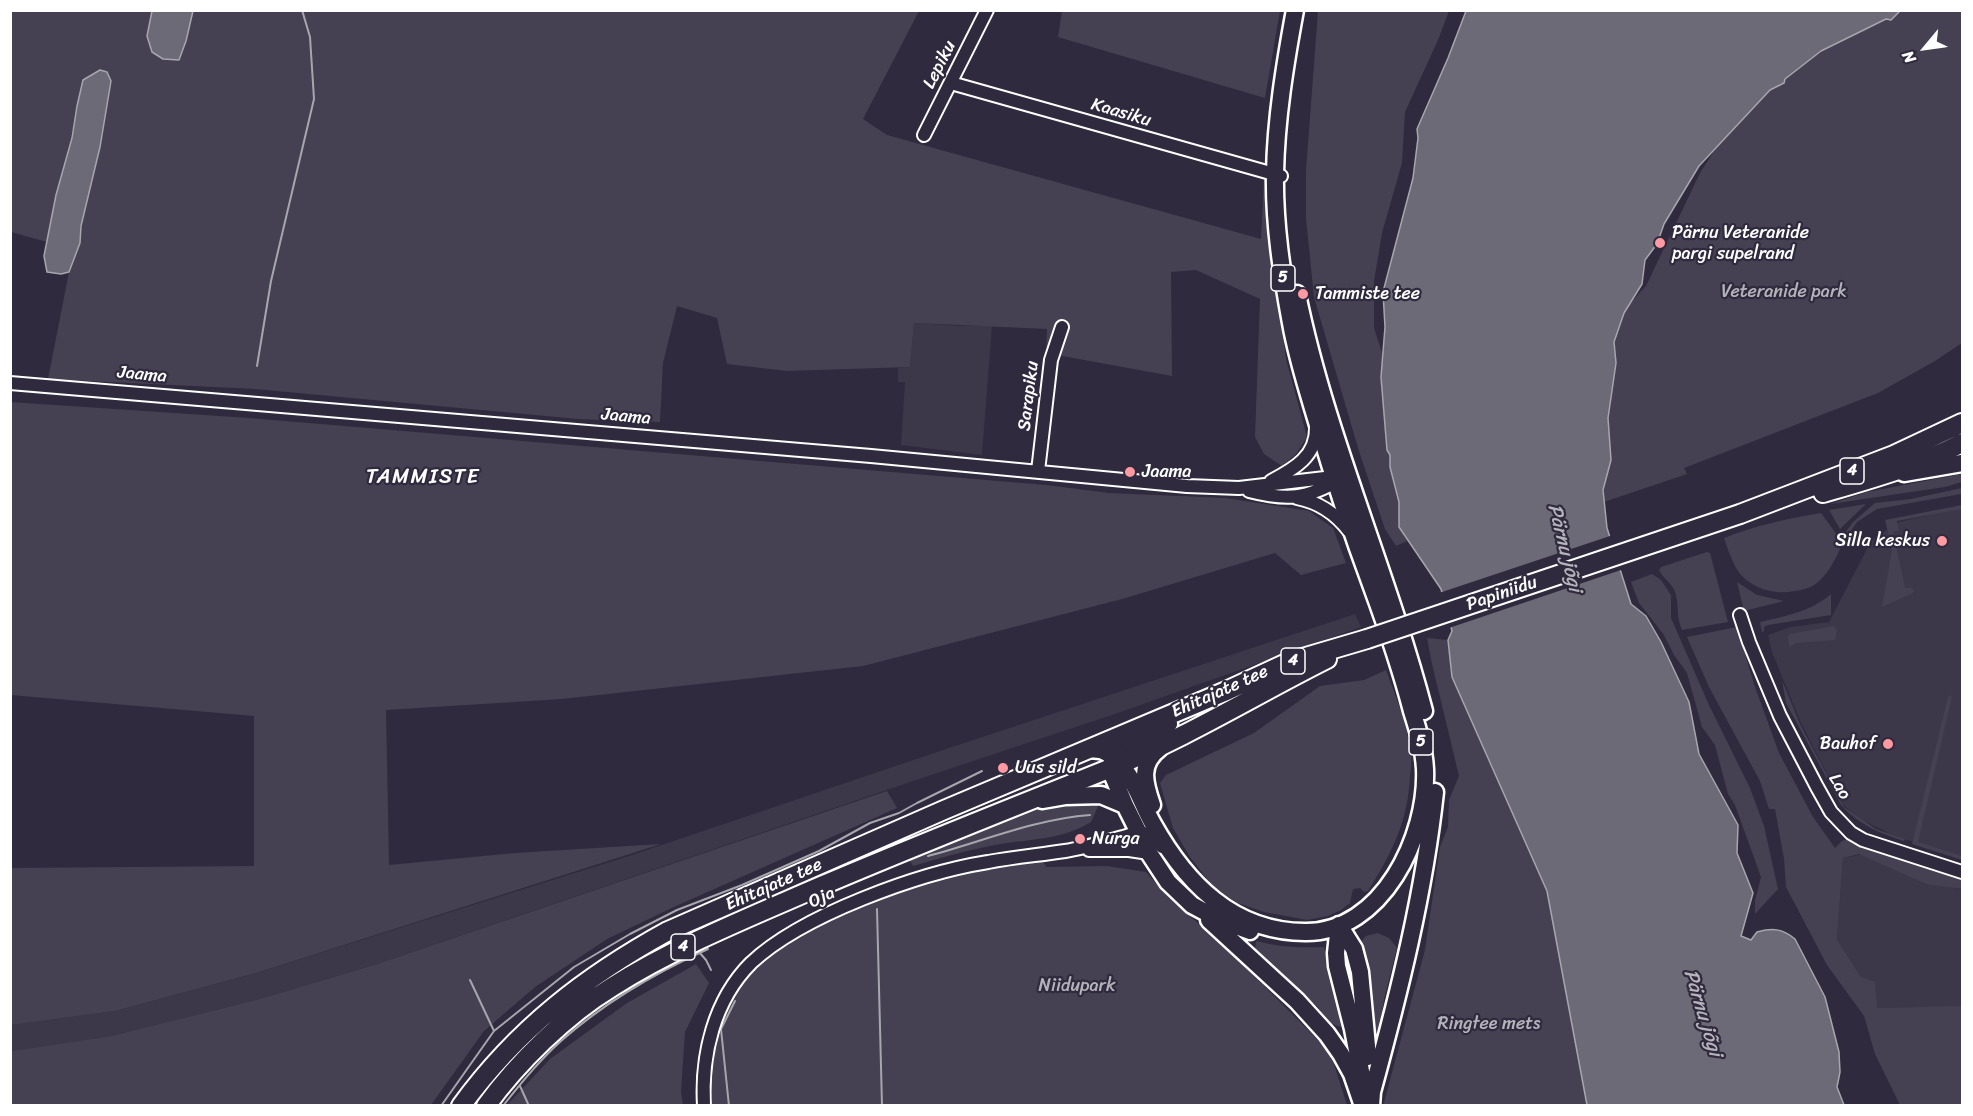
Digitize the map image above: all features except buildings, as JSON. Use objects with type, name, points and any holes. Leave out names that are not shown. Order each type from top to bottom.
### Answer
[{"type":"highway","name":"Papiniidu","points":[[1367,639],[1740,514],[1894,455],[1962,423]]},
{"type":"highway","name":"4","points":[[1874,478],[1922,462],[1962,443]]},
{"type":"highway","name":"Papiniidu","points":[[1740,514],[1874,478]]},
{"type":"highway","name":"Ehitajate tee","points":[[461,1106],[475,1085],[509,1047],[549,1010],[590,978],[668,931],[1289,662],[1367,639]]},
{"type":"highway","name":"Ehitajate tee","points":[[486,1106],[516,1070],[548,1038],[609,988],[645,967],[703,938],[918,845],[1114,764],[1161,747],[1367,639]]},
{"type":"main road","name":"5","points":[[1114,764],[1125,804],[1149,853],[1168,882],[1192,905],[1233,925],[1271,936],[1305,940],[1341,930],[1369,916],[1394,891],[1406,874],[1419,849],[1432,815],[1435,771],[1425,714],[1403,635],[1316,417],[1292,327],[1282,270],[1278,246],[1279,175],[1296,10]]},
{"type":"main road","name":"5","points":[[1114,764],[1133,784],[1152,823],[1190,879],[1212,899],[1246,920],[1280,930],[1303,932],[1341,930],[1374,903],[1398,872],[1416,832],[1425,790],[1422,745],[1387,627],[1354,537],[1339,478],[1290,261],[1279,175]]},
{"type":"main road","name":"Papiniidu","points":[[1874,478],[1962,463]]},
{"type":"main road","points":[[1927,469],[1962,470]]},
{"type":"main road","points":[[1088,749],[1101,750],[1114,764],[1124,748],[1146,735],[1205,708],[1224,692]]},
{"type":"main road","points":[[1161,747],[1149,758],[1144,773],[1149,796],[1174,858]]},
{"type":"main road","points":[[918,845],[933,844],[1037,802],[1056,798],[1074,795],[1105,796],[1125,804]]},
{"type":"main road","points":[[1368,1102],[1400,989],[1426,862],[1432,815]]},
{"type":"main road","points":[[1192,905],[1296,1001],[1328,1034],[1368,1102]]},
{"type":"main road","points":[[1341,930],[1358,961],[1364,1012],[1368,1102]]},
{"type":"main road","points":[[1341,930],[1336,953],[1337,966],[1368,1102]]},
{"type":"main road","points":[[1296,1001],[1302,1003],[1330,1029],[1338,1033],[1353,1029],[1362,1020],[1364,1012]]},
{"type":"street","name":"Lepiku","points":[[924,135],[987,10]]},
{"type":"street","name":"Kaasiku","points":[[951,83],[1279,175]]},
{"type":"street","name":"Sarapiku","points":[[1038,471],[1051,360],[1062,327]]},
{"type":"street","name":"Jaama","points":[[10,383],[1038,471],[1187,486],[1239,488],[1339,478]]},
{"type":"street","name":"Jaama","points":[[1262,486],[1304,460],[1315,442],[1316,417]]},
{"type":"street","name":"Jaama","points":[[1296,497],[1314,493],[1339,478]]},
{"type":"street","name":"Jaama","points":[[1239,488],[1261,494],[1305,499],[1331,512],[1354,537]]},
{"type":"street","name":"Lao","points":[[1740,615],[1780,716],[1831,812],[1851,833],[1863,840],[1962,872]]},
{"type":"street","points":[[1138,832],[1151,836],[1174,858]]},
{"type":"street","name":"Oja","points":[[1067,851],[1138,832]]},
{"type":"street","name":"Oja","points":[[704,1106],[705,1055],[715,1019],[734,984],[751,964],[777,941],[876,894],[925,877],[986,862],[1067,851],[1129,850],[1149,853]]},
{"type":"shaded area","points":[[914,323],[992,326],[982,455],[901,445],[905,382],[898,382],[898,368],[910,367]]},
{"type":"shaded area","points":[[1962,508],[1962,857],[1895,836],[1862,820],[1843,805],[1801,723],[1772,652],[1768,635],[1791,627],[1829,622],[1871,541],[1899,522]]},
{"type":"shaded area","points":[[1355,614],[1361,627],[1115,714],[374,965],[256,1000],[111,1036],[11,1051],[11,1025],[115,1011],[256,973],[635,854]]},
{"type":"shaded area","points":[[1864,854],[1926,881],[1962,890],[1962,1007],[1877,1008],[1861,977],[1837,941],[1843,858]]},
{"type":"green space","points":[[10,11],[152,11],[147,36],[179,60],[193,11],[919,11],[863,119],[887,135],[1261,239],[1264,178],[1270,179],[1272,256],[1286,359],[1307,437],[1296,454],[1282,466],[1264,454],[1255,437],[1260,299],[1196,270],[1171,272],[1172,376],[1057,355],[1046,359],[1047,329],[914,323],[910,367],[787,371],[727,364],[717,318],[677,306],[663,363],[660,422],[578,419],[255,389],[48,379],[69,272],[80,242],[81,226],[100,147],[77,106],[47,242],[11,232]]},
{"type":"green space","points":[[1062,11],[1280,11],[1265,98],[1058,37]]},
{"type":"green space","points":[[1318,11],[1449,11],[1405,112],[1402,163],[1382,233],[1374,281],[1374,328],[1383,356],[1381,377],[1390,467],[1399,502],[1399,527],[1407,541],[1396,546],[1385,529],[1358,448],[1314,297],[1306,219],[1306,170]]},
{"type":"green space","name":"Veteranide park","points":[[1886,11],[1962,11],[1962,343],[1878,393],[1684,468],[1687,474],[1604,502],[1604,447],[1613,322],[1646,286],[1700,173],[1740,111],[1798,59]]},
{"type":"green space","points":[[10,402],[249,418],[1046,485],[1109,493],[1225,498],[1309,511],[1333,528],[1346,563],[1301,575],[1275,553],[1122,599],[863,666],[562,699],[386,710],[389,865],[515,853],[661,844],[256,973],[115,1011],[11,1025],[11,868],[254,866],[254,716],[11,695]]},
{"type":"green space","points":[[1962,474],[1962,482],[1945,487],[1830,504],[1867,492]]},
{"type":"green space","points":[[1962,488],[1961,494],[1877,509],[1857,522],[1846,538],[1844,534],[1853,522],[1875,503],[1911,499]]},
{"type":"green space","points":[[1866,504],[1840,529],[1829,510]]},
{"type":"green space","points":[[1962,505],[1962,509],[1897,521],[1899,530],[1893,532],[1905,588],[1912,588],[1914,591],[1882,607],[1892,550],[1885,520]]},
{"type":"green space","points":[[1821,513],[1843,543],[1829,569],[1815,584],[1796,591],[1772,591],[1756,586],[1738,571],[1724,538],[1748,529]]},
{"type":"green space","points":[[1710,553],[1728,622],[1682,630],[1675,591],[1659,570],[1661,567]]},
{"type":"green space","points":[[1652,574],[1661,580],[1671,595],[1671,618],[1709,705],[1750,788],[1764,826],[1778,889],[1755,914],[1755,901],[1761,877],[1735,805],[1728,794],[1715,745],[1702,727],[1687,673],[1674,655],[1664,635],[1639,603],[1631,582]]},
{"type":"green space","points":[[1737,582],[1757,595],[1784,601],[1744,611]]},
{"type":"green space","points":[[1831,594],[1831,615],[1768,625],[1762,632],[1760,622],[1806,609]]},
{"type":"green space","points":[[1834,626],[1837,630],[1835,640],[1797,643],[1789,647],[1788,636],[1790,634]]},
{"type":"green space","points":[[1737,627],[1754,684],[1779,753],[1813,817],[1835,848],[1847,839],[1962,878],[1962,889],[1926,884],[1859,854],[1843,858],[1837,940],[1861,977],[1875,982],[1877,1008],[1962,1006],[1962,1105],[1900,1105],[1875,1054],[1864,1016],[1827,965],[1786,887],[1784,859],[1775,809],[1769,809],[1760,781],[1709,687],[1687,637]]},
{"type":"green space","name":"Ringtee mets","points":[[1427,638],[1448,640],[1452,677],[1547,891],[1587,1105],[1383,1106],[1425,950],[1440,847],[1448,827],[1449,800],[1459,776]]},
{"type":"green space","points":[[1386,670],[1407,732],[1411,768],[1409,792],[1402,822],[1391,850],[1368,891],[1364,892],[1360,888],[1353,889],[1350,903],[1341,910],[1328,916],[1307,920],[1264,912],[1238,903],[1214,888],[1190,857],[1173,828],[1160,783],[1166,775],[1254,733],[1320,686],[1364,680]]},
{"type":"green space","points":[[1782,680],[1800,724],[1844,807],[1876,829],[1905,839],[1904,841],[1870,828],[1841,805],[1786,703]]},
{"type":"green space","points":[[1951,695],[1918,842],[1962,856],[1962,860],[1912,844],[1948,697]]},
{"type":"green space","points":[[887,791],[897,808],[607,939],[535,987],[484,1031],[431,1105],[11,1105],[11,1051],[111,1036],[256,1000],[374,965]]},
{"type":"green space","points":[[1100,802],[1091,822],[1061,835],[983,847],[913,866],[909,859],[1050,805]]},
{"type":"green space","name":"Niidupark","points":[[1043,861],[1046,867],[1107,866],[1146,872],[1169,898],[1223,945],[1330,1052],[1347,1105],[711,1106],[708,1077],[712,1049],[728,1002],[748,974],[788,940],[837,917],[905,890],[983,870]]},
{"type":"green space","points":[[1378,933],[1389,938],[1397,948],[1384,999],[1373,1073],[1368,967],[1361,942],[1366,936]]},
{"type":"green space","points":[[1256,941],[1290,947],[1324,947],[1331,978],[1338,993],[1344,1027],[1329,1022],[1317,1006],[1255,952]]},
{"type":"green space","points":[[696,964],[709,983],[685,1032],[681,1092],[683,1105],[507,1105],[550,1059],[627,1003]]},
{"type":"water","points":[[152,11],[193,11],[179,60],[163,59],[152,52],[147,36]]},
{"type":"water","name":"Pärnu jõgi","points":[[1466,11],[1900,11],[1891,20],[1886,19],[1821,51],[1785,79],[1784,83],[1770,90],[1699,166],[1664,224],[1657,244],[1645,260],[1642,284],[1624,313],[1614,342],[1616,363],[1608,418],[1611,460],[1603,490],[1607,528],[1631,604],[1646,616],[1661,642],[1689,702],[1699,754],[1738,825],[1737,853],[1753,893],[1741,936],[1751,940],[1757,932],[1772,930],[1781,931],[1795,939],[1825,997],[1839,1052],[1840,1072],[1837,1087],[1844,1105],[1587,1105],[1547,891],[1452,677],[1448,640],[1452,631],[1441,589],[1399,527],[1399,502],[1387,450],[1381,377],[1385,327],[1383,292],[1413,178],[1417,129]]},
{"type":"water","points":[[100,70],[107,72],[111,81],[100,147],[81,226],[80,243],[69,272],[61,274],[47,272],[44,256],[56,195],[72,138],[83,80]]},
{"type":"pier","points":[[1613,535],[1624,569],[1449,628],[1439,593]]},
{"type":"waterway","points":[[257,366],[271,281],[314,99],[310,37],[302,10]]},
{"type":"waterway","points":[[441,1106],[494,1031],[574,967],[677,910],[742,885],[819,851],[870,823],[899,813],[982,771]]},
{"type":"waterway","points":[[928,856],[1029,826],[1090,815]]},
{"type":"waterway","points":[[877,909],[882,1106]]},
{"type":"waterway","points":[[503,1106],[545,1056],[578,1027],[613,1001],[650,978],[708,949]]},
{"type":"waterway","points":[[699,952],[711,970]]},
{"type":"waterway","points":[[470,980],[494,1031]]},
{"type":"waterway","points":[[729,1106],[721,1029],[735,1001]]},
{"type":"waterway","points":[[520,1086],[529,1106]]},
{"type":"place","name":"Pärnu Veteranide pargi supelrand","points":[[1660,243]]},
{"type":"place","name":"Tammiste tee","points":[[1303,294]]},
{"type":"place","name":"Jaama","points":[[1130,472]]},
{"type":"place","name":"Silla keskus","points":[[1942,541]]},
{"type":"place","name":"Bauhof","points":[[1888,744]]},
{"type":"place","name":"Uus sild","points":[[1003,768]]},
{"type":"place","name":"Nurga","points":[[1080,839]]},
{"type":"district","name":"TAMMISTE","points":[[423,478]]}]
